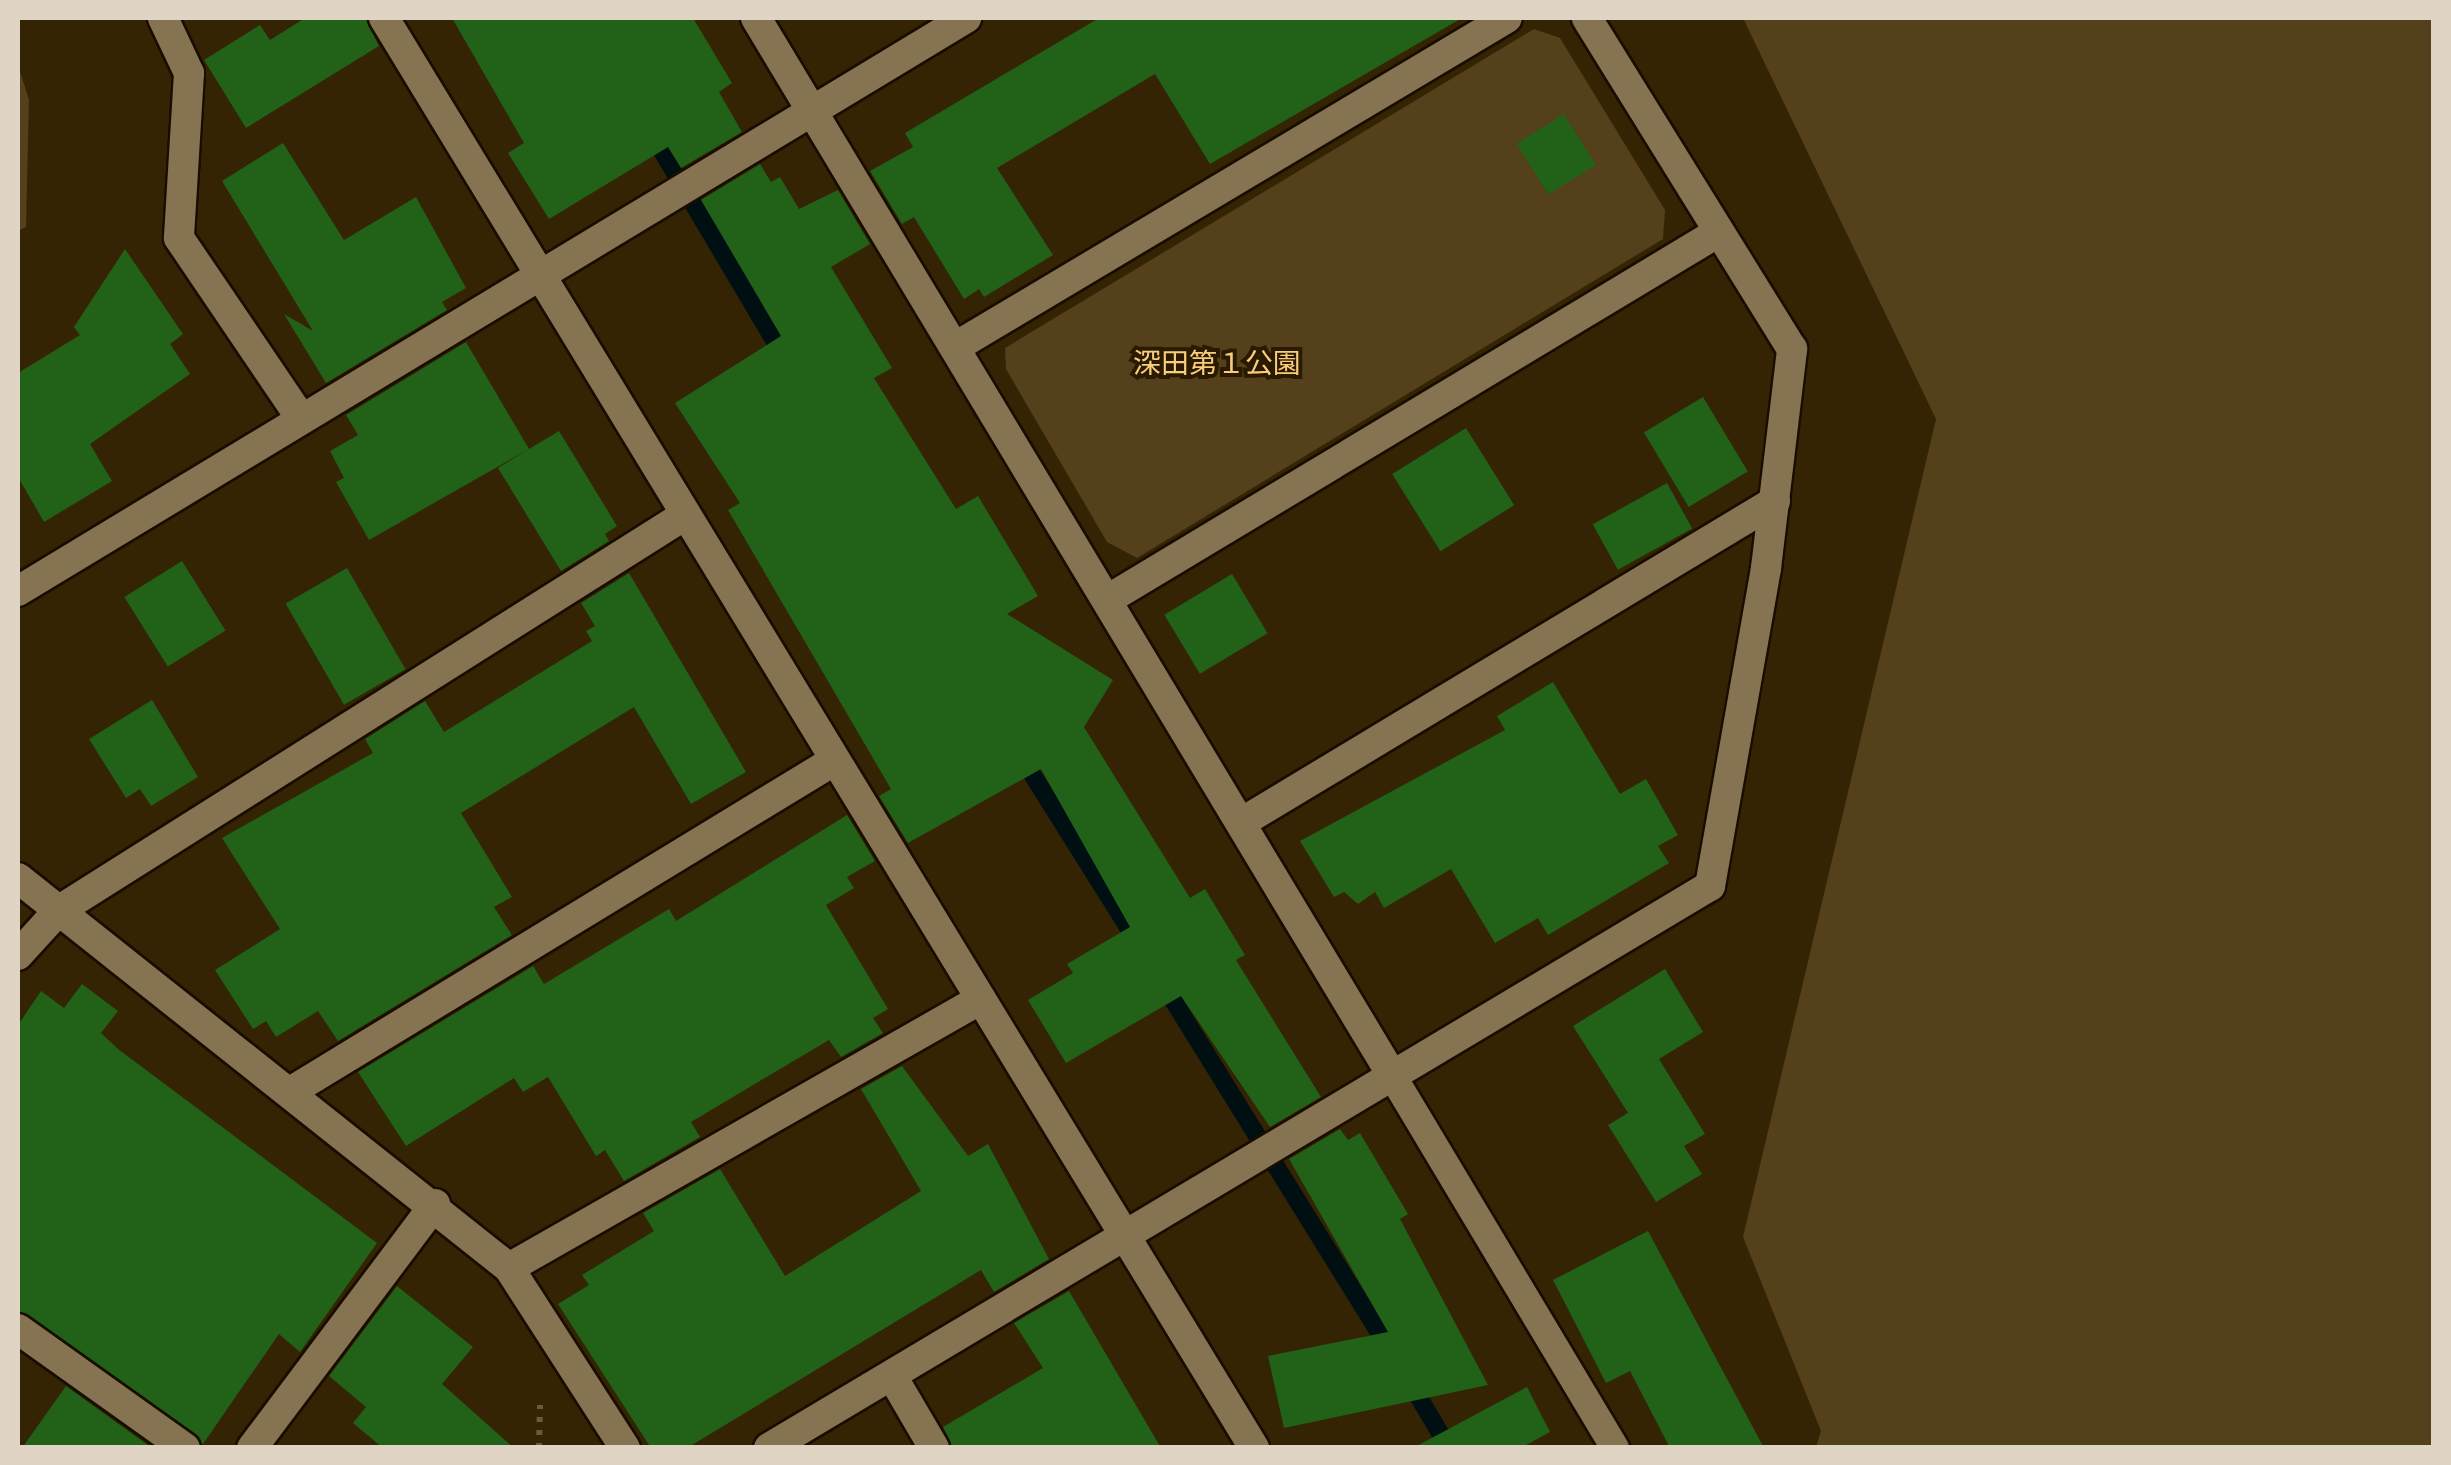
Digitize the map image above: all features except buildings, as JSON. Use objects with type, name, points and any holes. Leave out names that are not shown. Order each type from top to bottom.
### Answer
[{"type":"street","points":[[163,18],[189,74],[179,238],[300,418]]},
{"type":"street","points":[[384,18],[534,275],[1254,1448]]},
{"type":"street","points":[[756,18],[957,346],[1106,600],[1244,821],[1394,1077]]},
{"type":"street","points":[[22,578],[300,418],[966,18]]},
{"type":"street","points":[[957,346],[1507,18]]},
{"type":"street","points":[[769,1448],[1710,886],[1775,502],[1792,350],[1587,18]]},
{"type":"street","points":[[1106,600],[1717,232]]},
{"type":"street","points":[[1244,821],[1775,502]]},
{"type":"street","points":[[18,955],[58,911],[684,515]]},
{"type":"street","points":[[290,1092],[834,760]]},
{"type":"street","points":[[18,878],[435,1204],[510,1268],[625,1448]]},
{"type":"street","points":[[510,1268],[980,999]]},
{"type":"street","points":[[252,1448],[435,1204]]},
{"type":"street","points":[[18,1330],[184,1448]]},
{"type":"street","points":[[892,1376],[934,1448]]},
{"type":"lane","points":[[1394,1077],[1615,1448]]},
{"type":"green space","points":[[1743,18],[2433,18],[2433,1447],[1816,1447],[1821,1431],[1743,1237],[1936,419]]},
{"type":"green space","name":"深田第１公園","points":[[1534,29],[1560,38],[1665,210],[1663,239],[1137,558],[1107,542],[1006,369],[1005,348]]},
{"type":"green space","points":[[18,65],[29,100],[26,227],[18,231]]},
{"type":"waterway","points":[[650,131],[785,358]]},
{"type":"waterway","points":[[1020,755],[1139,945]]},
{"type":"waterway","points":[[1163,984],[1392,1353]]},
{"type":"waterway","points":[[1408,1379],[1449,1448]]}]
